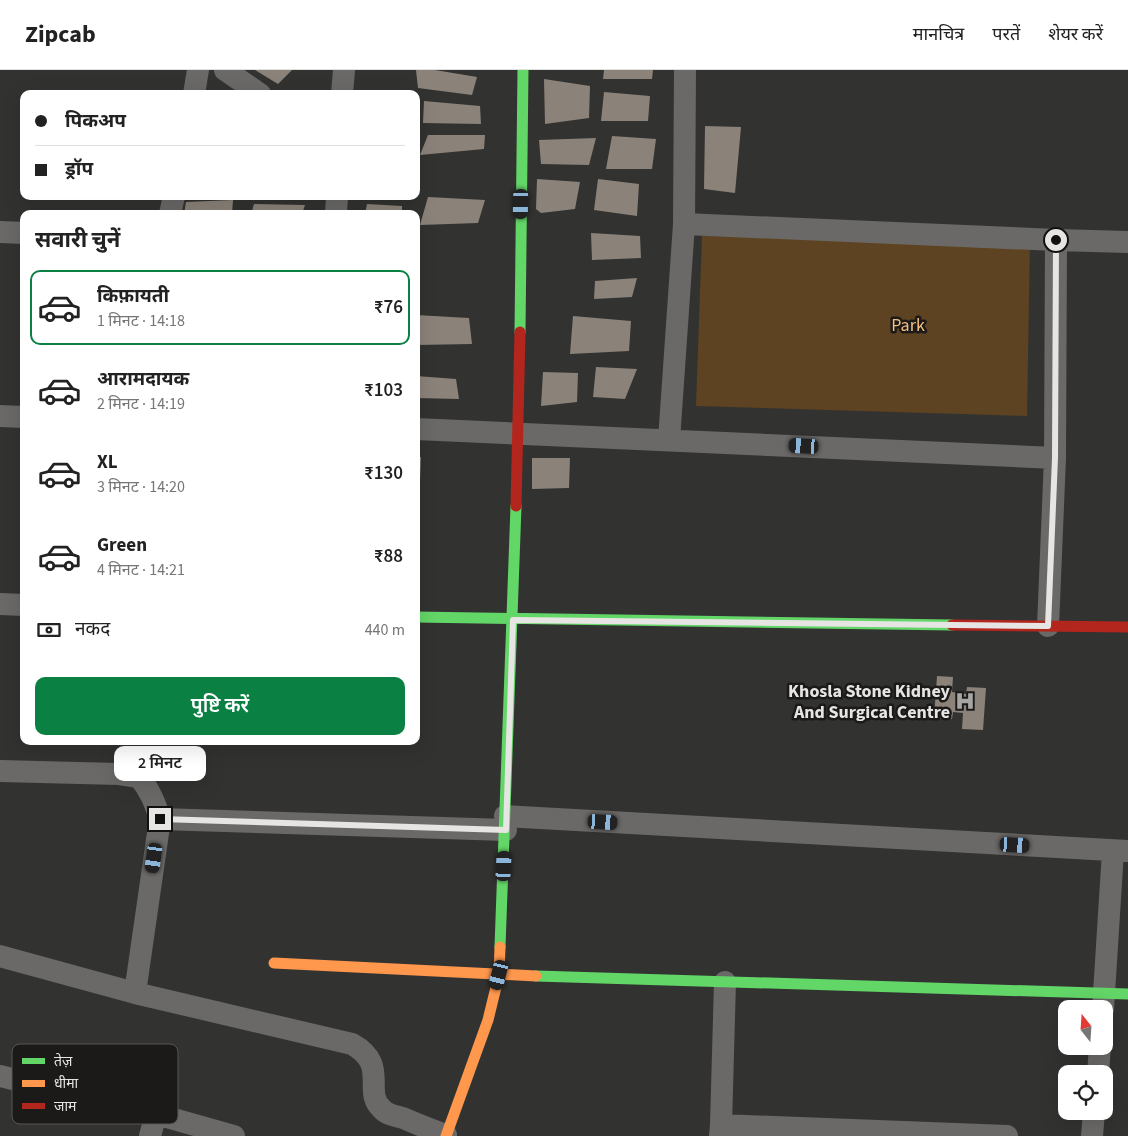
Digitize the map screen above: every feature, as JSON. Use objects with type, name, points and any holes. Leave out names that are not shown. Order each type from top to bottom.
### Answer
[{"type":"street","points":[[195,90],[198,70]]},
{"type":"street","points":[[225,70],[254,90]]},
{"type":"street","points":[[342,90],[344,70]]},
{"type":"street","points":[[0,956],[135,993],[352,1044],[364,1050],[371,1060],[376,1102],[382,1110],[392,1116],[446,1136],[488,1020],[499,975],[519,433],[523,70]]},
{"type":"street","points":[[669,440],[684,224],[685,70]]},
{"type":"street","points":[[684,224],[1128,242]]},
{"type":"street","points":[[0,232],[20,233]]},
{"type":"street","points":[[1048,626],[1055,458],[1056,240]]},
{"type":"street","points":[[0,416],[20,417]]},
{"type":"street","points":[[420,429],[1055,458]]},
{"type":"street","points":[[0,604],[20,605]]},
{"type":"street","points":[[420,616],[513,620],[1128,626]]},
{"type":"street","points":[[0,771],[118,774],[139,777],[147,786],[160,819],[135,993]]},
{"type":"street","points":[[160,819],[505,823],[1120,851],[1104,1000]]},
{"type":"street","points":[[274,963],[499,975],[725,982],[1084,1000]]},
{"type":"street","points":[[725,982],[721,1130],[1007,1136]]},
{"type":"street","points":[[1107,1000],[1128,994]]},
{"type":"street","points":[[178,1120],[234,1136]]},
{"type":"street","points":[[1092,1136],[1093,1120]]},
{"type":"green space","name":"Park","points":[[702,236],[1030,240],[1027,416],[696,406]]},
{"type":"building","points":[[255,70],[292,70],[278,84]]},
{"type":"building","points":[[416,70],[435,70],[477,77],[472,95],[418,88]]},
{"type":"building","points":[[604,70],[653,70],[652,79],[603,79]]},
{"type":"building","points":[[544,79],[590,86],[589,118],[545,124]]},
{"type":"building","points":[[604,92],[650,96],[648,121],[601,121]]},
{"type":"building","points":[[424,101],[480,106],[481,124],[423,123]]},
{"type":"building","points":[[705,126],[741,127],[735,193],[704,189]]},
{"type":"building","points":[[428,135],[485,135],[484,149],[420,155]]},
{"type":"building","points":[[612,136],[656,139],[652,169],[606,169]]},
{"type":"building","points":[[596,138],[589,165],[541,164],[539,140]]},
{"type":"building","points":[[537,179],[580,182],[575,209],[541,213],[536,209]]},
{"type":"building","points":[[598,179],[639,184],[637,216],[594,210]]},
{"type":"building","points":[[428,197],[485,200],[478,223],[420,225]]},
{"type":"building","points":[[233,200],[232,210],[185,210],[186,202]]},
{"type":"building","points":[[254,204],[305,205],[303,210],[252,210]]},
{"type":"building","points":[[367,204],[402,206],[402,210],[366,210]]},
{"type":"building","points":[[591,233],[640,236],[641,258],[592,260]]},
{"type":"building","points":[[637,278],[632,297],[594,299],[595,281]]},
{"type":"building","points":[[420,315],[469,318],[472,344],[420,345]]},
{"type":"building","points":[[573,316],[631,321],[629,351],[570,354]]},
{"type":"building","points":[[596,367],[637,369],[625,399],[593,397]]},
{"type":"building","points":[[543,372],[578,373],[577,402],[541,406]]},
{"type":"building","points":[[420,376],[456,379],[459,399],[420,398]]},
{"type":"building","points":[[532,458],[570,458],[569,488],[532,489]]},
{"type":"building","points":[[937,676],[953,677],[952,692],[966,694],[967,687],[986,688],[983,730],[962,729],[963,713],[953,712],[952,719],[934,718]]},
{"type":"traffic: fast","points":[[520,332],[523,70]]},
{"type":"traffic: fast","points":[[500,947],[516,506]]},
{"type":"traffic: fast","points":[[420,617],[952,625]]},
{"type":"traffic: fast","points":[[536,976],[1128,994]]},
{"type":"traffic: slow","points":[[446,1136],[488,1020],[499,975],[500,947]]},
{"type":"traffic: slow","points":[[274,963],[536,976]]},
{"type":"traffic: jam","points":[[516,506],[520,332]]},
{"type":"traffic: jam","points":[[952,625],[1128,627]]},
{"type":"place","name":"Khosla Stone Kidney And Surgical Centre","points":[[965,701]]},
{"type":"route","points":[[160,819],[506,830],[513,620],[1048,626],[1055,458],[1056,240]]}]
